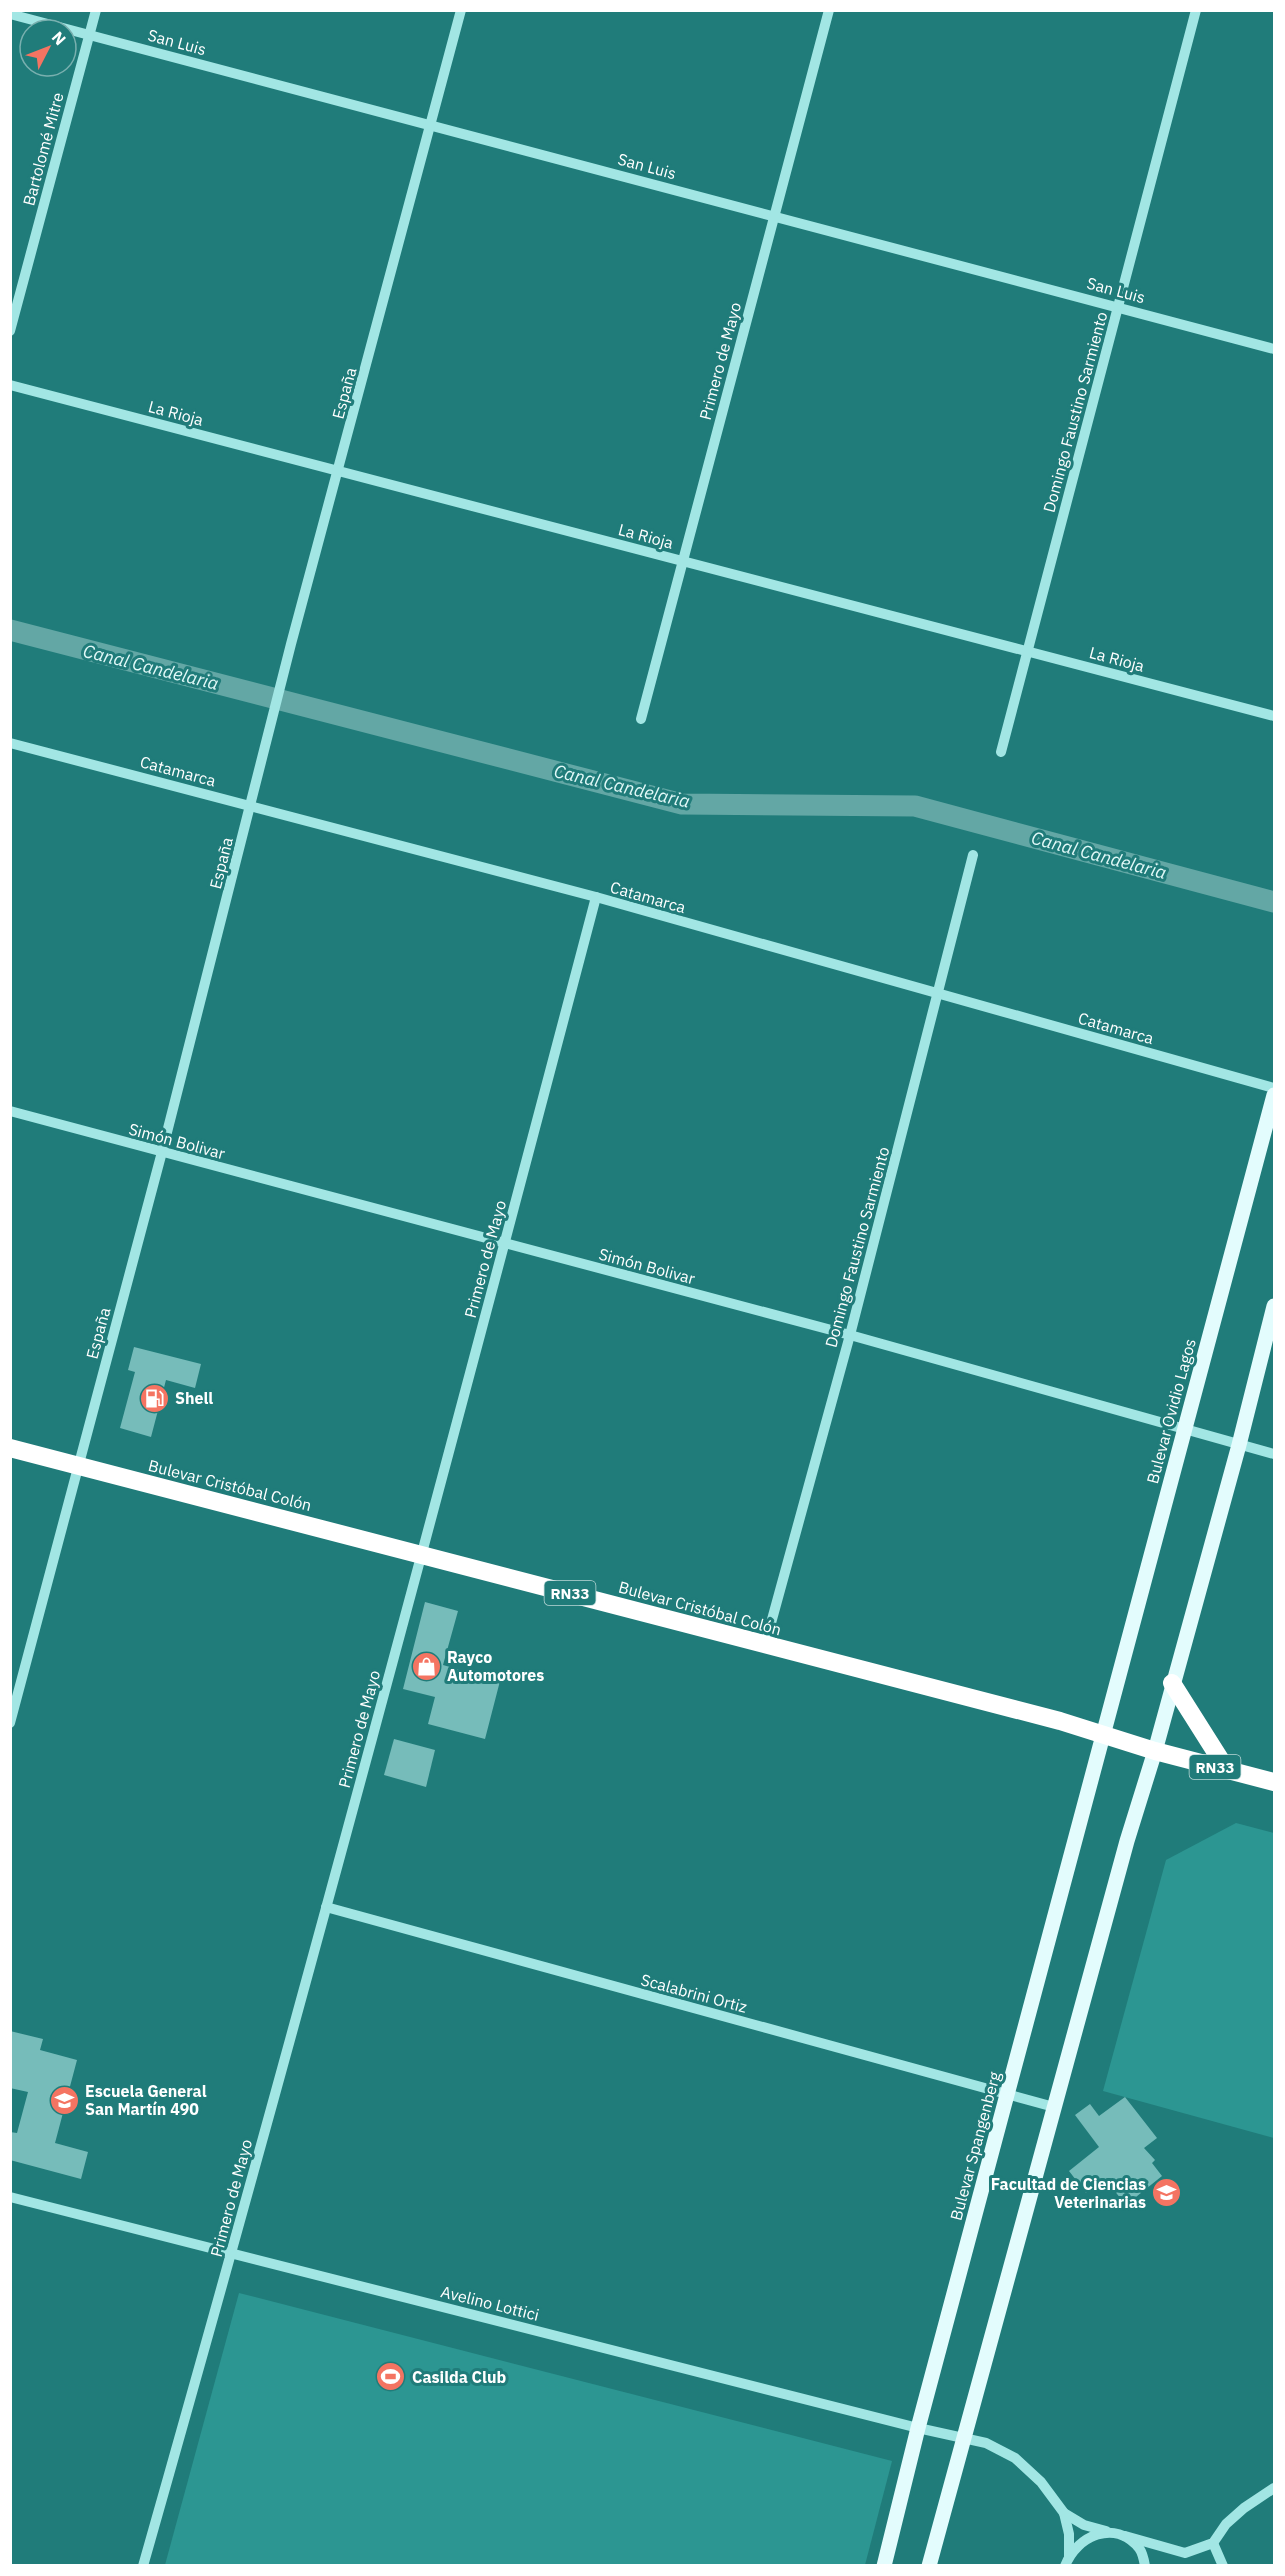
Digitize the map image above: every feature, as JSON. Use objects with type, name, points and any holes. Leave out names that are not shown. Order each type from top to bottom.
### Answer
[{"type":"highway","name":"Bulevar Cristóbal Colón","points":[[10,1448],[1060,1721],[1104,1736],[1275,1782]]},
{"type":"highway","points":[[1172,1683],[1227,1770]]},
{"type":"main road","name":"Bulevar Ovidio Lagos","points":[[1104,1736],[1275,1095]]},
{"type":"main road","points":[[929,2565],[1127,1841],[1155,1750],[1275,1306]]},
{"type":"main road","name":"Bulevar Spangenberg","points":[[884,2565],[918,2428],[1104,1736]]},
{"type":"street","name":"Bartolomé Mitre","points":[[10,331],[96,10]]},
{"type":"street","name":"España","points":[[10,1723],[162,1152],[291,644],[461,10]]},
{"type":"street","name":"Primero de Mayo","points":[[641,719],[829,10]]},
{"type":"street","name":"Domingo Faustino Sarmiento","points":[[1001,752],[1196,10]]},
{"type":"street","name":"San Luis","points":[[10,14],[1275,349]]},
{"type":"street","name":"La Rioja","points":[[10,385],[1275,716]]},
{"type":"street","name":"Catamarca","points":[[10,743],[596,897],[1275,1088]]},
{"type":"street","name":"Domingo Faustino Sarmiento","points":[[765,1645],[850,1335],[939,995],[973,855]]},
{"type":"street","name":"Primero de Mayo","points":[[143,2565],[232,2253],[423,1554],[596,897]]},
{"type":"street","name":"Simón Bolivar","points":[[10,1111],[850,1335],[1275,1454]]},
{"type":"street","name":"Scalabrini Ortiz","points":[[326,1907],[1054,2108]]},
{"type":"street","name":"Avelino Lottici","points":[[10,2197],[918,2428],[986,2443],[1015,2458],[1041,2482],[1064,2513]]},
{"type":"street","points":[[1064,2513],[1084,2525],[1185,2553],[1213,2543],[1226,2524],[1244,2508],[1275,2488]]},
{"type":"street","points":[[1064,2513],[1069,2534],[1067,2561]]},
{"type":"street","points":[[1067,2561],[1085,2539],[1106,2531]]},
{"type":"street","points":[[1125,2536],[1140,2549],[1145,2565]]},
{"type":"street","points":[[1213,2543],[1223,2565]]},
{"type":"green space","points":[[1236,1823],[1274,1833],[1274,2138],[1103,2091],[1166,1860]]},
{"type":"green space","name":"Casilda Club","points":[[239,2293],[892,2461],[865,2565],[165,2565]]},
{"type":"building","points":[[134,1347],[201,1364],[195,1388],[166,1380],[151,1437],[120,1428],[135,1372],[128,1370]]},
{"type":"building","points":[[425,1602],[458,1611],[443,1665],[500,1681],[485,1739],[428,1724],[435,1697],[403,1689]]},
{"type":"building","points":[[394,1739],[435,1750],[426,1787],[384,1775]]},
{"type":"building","points":[[10,2031],[43,2039],[40,2050],[77,2060],[55,2143],[88,2152],[81,2179],[10,2160],[10,2132],[17,2133],[28,2092],[10,2088]]},
{"type":"building","points":[[1125,2097],[1157,2138],[1144,2148],[1155,2160],[1152,2163],[1162,2176],[1126,2205],[1104,2178],[1086,2193],[1069,2171],[1099,2147],[1075,2115],[1090,2104],[1099,2116]]},
{"type":"waterway","name":"Canal Candelaria","points":[[10,630],[682,804],[915,806],[1274,902]]},
{"type":"place","name":"Shell","points":[[154,1398]]},
{"type":"place","name":"Rayco Automotores","points":[[426,1666]]},
{"type":"place","name":"Escuela General San Martín 490","points":[[64,2100]]},
{"type":"place","name":"Facultad de Ciencias Veterinarias","points":[[1167,2193]]},
{"type":"place","name":"Casilda Club","points":[[391,2377]]}]
